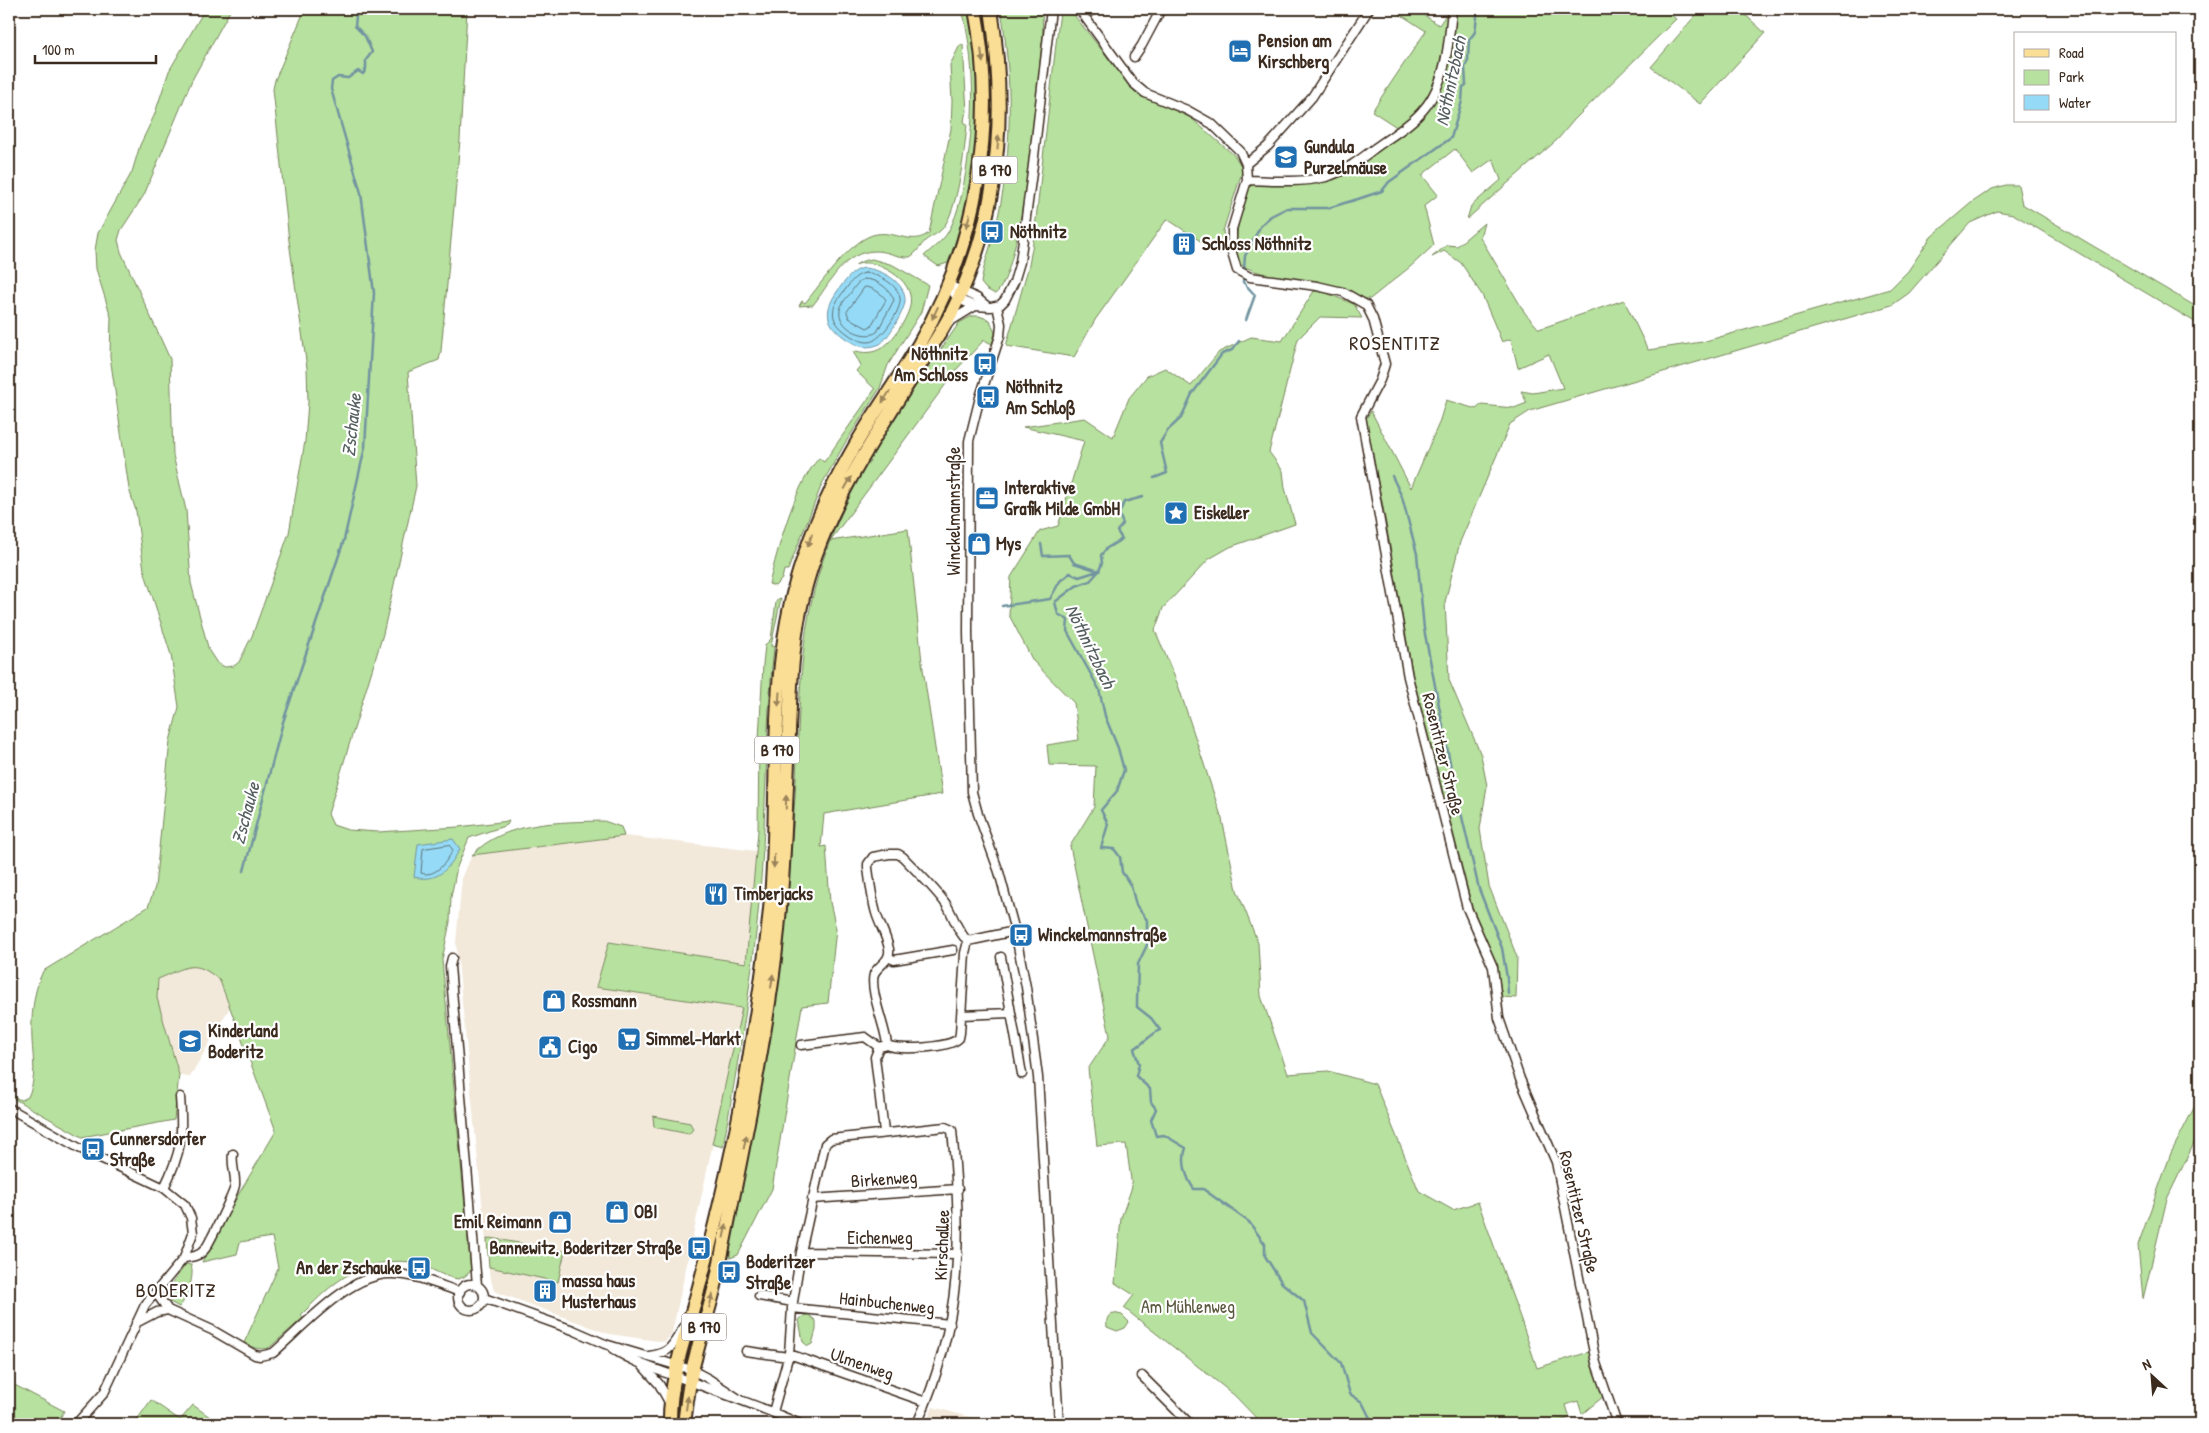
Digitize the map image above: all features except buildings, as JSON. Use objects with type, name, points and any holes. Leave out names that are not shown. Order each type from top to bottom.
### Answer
[{"type":"main road","name":"B 170","points":[[670,1424],[670,1405],[677,1372],[724,1190],[746,1080],[761,977],[773,870],[779,699],[783,653],[798,576],[827,498],[851,452],[921,340],[947,284],[968,220],[983,144],[984,77],[974,9]]},
{"type":"main road","name":"B 170","points":[[684,1424],[691,1376],[718,1273],[724,1234],[758,1080],[784,871],[790,700],[800,608],[827,524],[846,486],[873,440],[945,324],[960,295],[983,231],[997,155],[1000,112],[991,9]]},
{"type":"street","points":[[947,284],[975,306],[997,306],[1005,300],[1011,290],[1020,262],[1035,155],[1051,9]]},
{"type":"street","points":[[1095,9],[1082,12],[1133,83],[1145,93],[1187,110],[1212,124],[1240,151],[1246,164],[1268,146],[1312,97],[1369,9]]},
{"type":"street","points":[[1247,180],[1278,182],[1326,177],[1341,171],[1410,122],[1424,110],[1441,75],[1450,31],[1452,9]]},
{"type":"street","points":[[1134,57],[1142,46],[1158,10]]},
{"type":"street","name":"Rosentitzer Straße","points":[[1246,164],[1247,180],[1232,229],[1232,253],[1237,270],[1250,277],[1317,286],[1343,292],[1366,305],[1373,318],[1385,364],[1380,380],[1361,416],[1408,677],[1467,908],[1492,967],[1499,1018],[1520,1079],[1556,1162],[1596,1363],[1617,1424]]},
{"type":"street","points":[[960,295],[977,298],[988,307]]},
{"type":"street","points":[[945,324],[975,306]]},
{"type":"street","name":"Winckelmannstraße","points":[[997,306],[1001,324],[1000,336],[968,441],[968,632],[972,792],[999,872],[1015,931],[1026,987],[1038,1077],[1059,1424]]},
{"type":"street","points":[[773,1412],[788,1355],[801,1252],[825,1144],[831,1139],[884,1132],[875,1057],[883,1046],[886,1037],[879,1016],[874,978],[890,952],[886,932],[876,911],[868,864],[877,856],[898,854],[903,857],[946,905],[961,934],[968,942]]},
{"type":"street","points":[[968,942],[1015,931]]},
{"type":"street","points":[[801,1046],[865,1037],[894,1049],[956,1042],[960,1033],[965,953],[968,942]]},
{"type":"street","points":[[888,957],[894,960],[952,950]]},
{"type":"street","points":[[1000,957],[1022,1074]]},
{"type":"street","points":[[452,958],[450,966],[477,1285],[481,1288],[484,1298],[480,1307],[470,1310],[461,1306],[459,1301],[460,1292],[466,1285],[477,1285]]},
{"type":"street","points":[[962,1015],[1011,1013]]},
{"type":"street","points":[[164,1188],[177,1162],[181,1147],[180,1097]]},
{"type":"street","points":[[9,1108],[79,1148],[164,1188],[185,1205],[190,1218],[193,1233],[184,1258],[145,1305],[104,1393],[76,1424]]},
{"type":"street","name":"Kirschallee","points":[[884,1132],[945,1127],[952,1130],[958,1190],[957,1276],[950,1324],[926,1402],[917,1424]]},
{"type":"street","points":[[184,1258],[194,1257],[205,1250],[228,1202],[235,1185],[232,1169],[233,1154]]},
{"type":"street","name":"Birkenweg","points":[[812,1199],[958,1190]]},
{"type":"street","name":"Eichenweg","points":[[801,1252],[958,1254]]},
{"type":"street","points":[[159,1288],[159,1297],[168,1310],[212,1330],[255,1355],[267,1356],[273,1353],[340,1294],[374,1275],[395,1274],[414,1277],[460,1292]]},
{"type":"street","name":"Hainbuchenweg","points":[[759,1296],[793,1305],[950,1324]]},
{"type":"street","points":[[484,1298],[573,1330],[605,1344],[640,1364],[659,1384],[670,1405]]},
{"type":"street","points":[[136,1323],[157,1312],[168,1310]]},
{"type":"street","points":[[647,1357],[660,1354],[672,1347],[690,1317]]},
{"type":"street","points":[[605,1344],[647,1357],[677,1372]]},
{"type":"street","name":"Ulmenweg","points":[[746,1352],[788,1355],[926,1402]]},
{"type":"street","points":[[640,1364],[691,1376],[725,1396],[739,1399],[800,1424]]},
{"type":"street","points":[[1142,1376],[1190,1424]]},
{"type":"shaded area","points":[[624,836],[757,851],[746,964],[610,942],[596,987],[742,1008],[672,1333],[665,1342],[609,1334],[494,1291],[489,1272],[456,942],[462,878],[472,855]]},
{"type":"shaded area","name":"Kinderland Boderitz","points":[[193,965],[207,969],[220,981],[230,1007],[190,1077],[186,1077],[179,1075],[157,998],[158,979]]},
{"type":"shaded area","points":[[933,1407],[988,1422],[987,1424],[925,1424]]},
{"type":"green space","points":[[205,9],[231,9],[192,80],[144,195],[121,230],[118,240],[121,252],[170,359],[173,455],[186,510],[191,583],[209,651],[217,663],[225,667],[234,666],[239,662],[252,636],[289,533],[305,441],[308,402],[307,368],[289,241],[273,89],[275,80],[305,9],[467,9],[460,140],[441,351],[439,360],[408,372],[416,486],[383,634],[328,814],[333,825],[348,830],[378,832],[458,827],[509,821],[507,825],[469,838],[457,867],[451,897],[450,922],[442,960],[471,1271],[458,1279],[415,1263],[398,1261],[361,1269],[340,1280],[320,1296],[301,1315],[303,1318],[269,1348],[262,1349],[244,1343],[278,1268],[272,1237],[240,1242],[237,1254],[202,1262],[276,1131],[220,981],[203,969],[196,967],[183,968],[158,979],[157,998],[179,1075],[174,1120],[82,1137],[9,1096],[22,1100],[28,1097],[33,1083],[32,1014],[37,987],[43,971],[148,907],[155,887],[170,741],[179,707],[171,655],[144,570],[136,511],[129,489],[110,356],[111,317],[96,269],[95,250],[98,233],[132,172],[140,145],[154,116],[169,71]]},
{"type":"green space","points":[[962,9],[970,9],[977,58],[978,98],[975,146],[968,194],[956,240],[948,263],[938,266],[924,256],[940,242],[952,224],[962,191],[970,145],[971,67]]},
{"type":"green space","points":[[1001,9],[1042,9],[1043,36],[1028,173],[1021,215],[1014,251],[1005,279],[995,294],[986,289],[981,283],[1003,191],[1008,139],[1009,87]]},
{"type":"green space","points":[[1063,9],[1070,10],[1135,92],[1191,118],[1235,156],[1243,169],[1223,231],[1226,246],[1220,254],[1167,219],[1095,320],[1074,357],[1006,346],[1029,265],[1034,237],[1057,35],[1060,12]]},
{"type":"green space","points":[[1392,9],[1415,9],[1439,25],[1450,9],[1442,63],[1433,88],[1419,111],[1398,128],[1372,111],[1426,31]]},
{"type":"green space","points":[[1455,9],[1665,9],[1676,19],[1574,120],[1558,139],[1467,219],[1471,206],[1501,180],[1493,159],[1473,173],[1455,149],[1422,175],[1438,195],[1424,206],[1434,245],[1370,299],[1365,299],[1330,285],[1260,273],[1239,264],[1236,243],[1238,224],[1250,185],[1328,179],[1413,123],[1438,91]]},
{"type":"green space","points":[[1701,9],[1739,9],[1765,33],[1700,104],[1651,67]]},
{"type":"green space","points":[[960,45],[963,45],[967,112],[964,122],[967,124],[960,179],[948,221],[940,231],[926,240],[910,257],[876,251],[865,252],[855,256],[838,270],[813,305],[799,306],[802,301],[805,303],[847,252],[867,237],[877,234],[891,234],[916,238],[923,237],[929,233],[951,129],[950,65]]},
{"type":"green space","points":[[2006,185],[2018,185],[2022,204],[2200,309],[2200,325],[2013,214],[1997,211],[1970,223],[1909,293],[1892,305],[1530,411],[1510,424],[1460,542],[1445,602],[1449,680],[1481,755],[1487,786],[1480,829],[1489,886],[1517,957],[1516,998],[1502,997],[1497,967],[1472,906],[1413,676],[1382,501],[1365,420],[1371,411],[1411,488],[1439,423],[1446,400],[1476,409],[1481,405],[1514,408],[1527,403],[1521,391],[1533,393],[1563,388],[1549,354],[1518,368],[1511,339],[1502,342],[1482,295],[1461,263],[1444,251],[1432,257],[1447,245],[1457,246],[1484,223],[1480,237],[1525,313],[1539,329],[1624,300],[1648,350],[1702,342],[1890,289],[1908,271],[1931,237],[1971,203],[1992,189]]},
{"type":"green space","points":[[872,259],[893,265],[928,285],[921,312],[888,365],[880,388],[822,484],[788,570],[784,570],[782,579],[775,586],[769,584],[782,536],[802,484],[819,458],[824,462],[875,389],[856,371],[861,365],[853,352],[872,352],[885,346],[900,328],[909,309],[909,290],[897,276],[873,264],[862,263],[855,265]]},
{"type":"green space","name":"Am Mühlenweg","points":[[1314,291],[1326,293],[1354,304],[1362,318],[1320,317],[1298,339],[1269,452],[1283,471],[1285,488],[1295,524],[1230,547],[1209,559],[1163,608],[1155,630],[1178,685],[1222,819],[1237,890],[1258,943],[1261,996],[1288,1074],[1328,1071],[1375,1084],[1419,1191],[1453,1210],[1478,1202],[1537,1368],[1589,1352],[1604,1396],[1582,1414],[1578,1401],[1566,1405],[1570,1418],[1550,1424],[1262,1424],[1234,1395],[1124,1308],[1134,1295],[1115,1283],[1121,1218],[1132,1187],[1126,1144],[1097,1146],[1088,1069],[1110,1036],[1070,846],[1094,807],[1096,766],[1049,765],[1047,745],[1079,740],[1074,703],[1033,661],[1009,615],[1011,577],[1040,531],[1058,526],[1084,441],[1023,427],[1085,418],[1113,437],[1129,398],[1147,376],[1165,368],[1191,386],[1219,352],[1251,337],[1282,341]]},
{"type":"green space","points":[[972,316],[979,316],[990,320],[995,333],[992,344],[984,340],[957,369],[831,540],[860,476],[878,444],[959,323]]},
{"type":"green space","points":[[908,529],[922,662],[942,794],[824,814],[821,847],[826,846],[830,902],[836,929],[828,1003],[802,1006],[772,1189],[738,1255],[730,1258],[730,1233],[756,1117],[771,1030],[786,915],[797,768],[800,685],[811,603],[830,541]]},
{"type":"green space","points":[[781,598],[771,646],[774,647],[757,924],[744,1020],[723,1147],[712,1144],[742,1008],[596,987],[609,942],[746,963],[758,831],[759,739],[763,664],[765,645],[771,639],[776,602]]},
{"type":"green space","points":[[604,821],[621,827],[624,836],[472,855],[500,835],[516,830],[551,823]]},
{"type":"green space","points":[[2200,1096],[2200,1131],[2167,1199],[2143,1299],[2138,1245],[2171,1153]]},
{"type":"green space","points":[[653,1116],[690,1123],[693,1129],[689,1134],[654,1127]]},
{"type":"green space","points":[[487,1239],[565,1251],[558,1282],[489,1267]]},
{"type":"green space","points":[[186,1264],[191,1265],[192,1275],[190,1287],[179,1307],[170,1302],[166,1292]]},
{"type":"green space","points":[[1113,1313],[1122,1315],[1129,1322],[1125,1328],[1117,1331],[1107,1327],[1107,1318]]},
{"type":"green space","points":[[809,1315],[816,1321],[816,1330],[812,1344],[808,1346],[803,1342],[799,1320],[803,1316]]},
{"type":"green space","points":[[9,1382],[64,1411],[57,1424],[9,1424]]},
{"type":"green space","points":[[151,1400],[180,1420],[193,1405],[217,1422],[215,1424],[134,1424]]},
{"type":"water","points":[[864,268],[878,271],[897,282],[904,294],[905,301],[899,317],[883,341],[875,346],[867,347],[854,344],[837,332],[832,326],[828,313],[832,300],[848,277]]},
{"type":"water","points":[[453,839],[460,849],[447,868],[437,876],[430,878],[414,877],[418,844]]},
{"type":"waterway","name":"Zschauke","points":[[244,871],[283,722],[344,540],[365,447],[374,293],[361,193],[331,89],[332,81],[338,77],[348,78],[358,71],[363,74],[366,69],[366,60],[372,52],[365,36],[355,26],[356,16],[361,9]]},
{"type":"waterway","name":"Nöthnitzbach","points":[[1246,320],[1255,295],[1243,282],[1245,256],[1261,225],[1271,216],[1287,208],[1328,208],[1382,191],[1389,182],[1451,138],[1462,101],[1463,87],[1466,85],[1465,67],[1468,60],[1469,40],[1475,32],[1478,9]]},
{"type":"waterway","name":"Nöthnitzbach","points":[[1154,478],[1167,473],[1160,443],[1168,430],[1181,418],[1192,394],[1222,354],[1232,350],[1239,341]]},
{"type":"waterway","points":[[1392,476],[1402,497],[1417,554],[1424,629],[1454,783],[1479,889],[1502,948],[1508,994]]},
{"type":"waterway","name":"Nöthnitzbach","points":[[1041,544],[1043,556],[1069,555],[1074,563],[1099,571],[1102,563],[1101,555],[1107,548],[1122,539],[1117,531],[1123,524],[1119,514],[1124,502],[1143,497]]},
{"type":"waterway","points":[[1002,606],[1050,599],[1060,581],[1070,573],[1079,577],[1098,571]]},
{"type":"waterway","name":"Nöthnitzbach","points":[[1099,571],[1090,581],[1076,586],[1055,602],[1058,614],[1068,620],[1067,631],[1099,689],[1105,716],[1118,748],[1124,770],[1117,791],[1101,810],[1108,824],[1101,848],[1114,849],[1120,857],[1122,872],[1131,886],[1136,905],[1147,920],[1147,945],[1138,964],[1137,1007],[1151,1018],[1160,1030],[1134,1049],[1139,1064],[1136,1076],[1150,1089],[1151,1102],[1156,1109],[1151,1120],[1156,1136],[1164,1135],[1186,1148],[1184,1158],[1185,1169],[1194,1189],[1203,1189],[1249,1222],[1265,1244],[1265,1256],[1282,1283],[1304,1301],[1312,1333],[1341,1363],[1350,1394],[1362,1402],[1373,1424]]},
{"type":"place","name":"Pension am Kirschberg","points":[[1240,51]]},
{"type":"place","name":"Gundula Purzelmäuse","points":[[1286,157]]},
{"type":"place","name":"Nöthnitz","points":[[992,232]]},
{"type":"place","name":"Schloss Nöthnitz","points":[[1184,244]]},
{"type":"place","name":"Nöthnitz Am Schloss","points":[[985,364]]},
{"type":"place","name":"Nöthnitz Am Schloß","points":[[988,397]]},
{"type":"place","name":"Interaktive Grafik Milde GmbH","points":[[987,498]]},
{"type":"place","name":"Eiskeller","points":[[1176,513]]},
{"type":"place","name":"Mys","points":[[979,544]]},
{"type":"place","name":"Timberjacks","points":[[716,894]]},
{"type":"place","name":"Winckelmannstraße","points":[[1021,935]]},
{"type":"place","name":"Rossmann","points":[[554,1001]]},
{"type":"place","name":"Simmel-Markt","points":[[629,1039]]},
{"type":"place","name":"Kinderland Boderitz","points":[[190,1041]]},
{"type":"place","name":"Cigo","points":[[550,1047]]},
{"type":"place","name":"Cunnersdorfer Straße","points":[[93,1149]]},
{"type":"place","name":"OBI","points":[[617,1212]]},
{"type":"place","name":"Emil Reimann","points":[[560,1222]]},
{"type":"place","name":"Bannewitz, Boderitzer Straße","points":[[699,1248]]},
{"type":"place","name":"An der Zschauke","points":[[419,1268]]},
{"type":"place","name":"Boderitzer Straße","points":[[729,1272]]},
{"type":"place","name":"massa haus Musterhaus","points":[[545,1291]]},
{"type":"district","name":"ROSENTITZ","points":[[1395,343]]},
{"type":"district","name":"BODERITZ","points":[[176,1290]]}]
